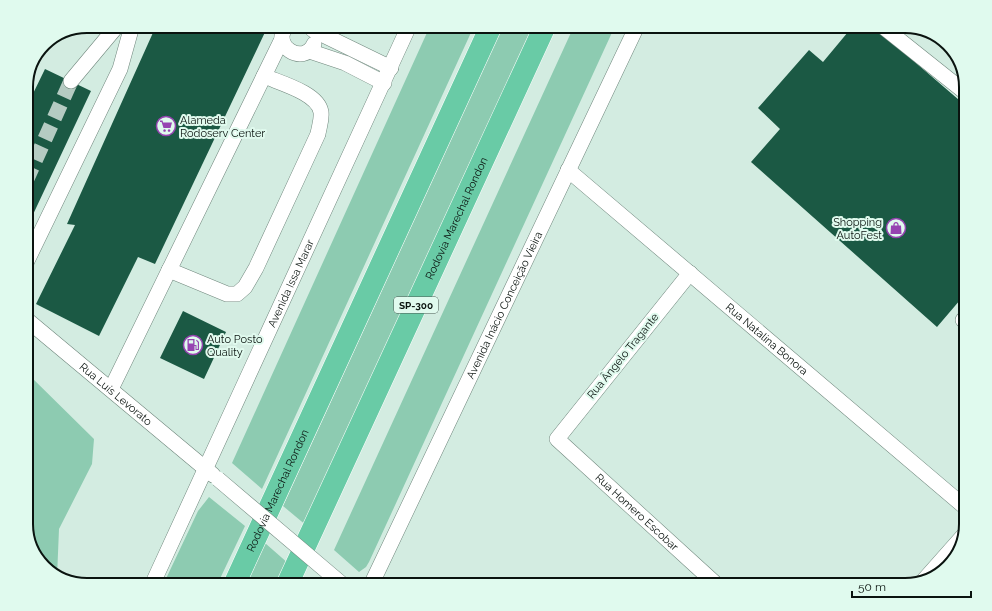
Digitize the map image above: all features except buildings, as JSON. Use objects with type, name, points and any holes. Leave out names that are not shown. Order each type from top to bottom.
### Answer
[{"type":"highway","name":"Rodovia Marechal Rondon","points":[[237,578],[488,33]]},
{"type":"highway","name":"Rodovia Marechal Rondon","points":[[290,578],[542,33]]},
{"type":"street","points":[[71,81],[111,33]]},
{"type":"street","points":[[33,249],[120,69],[130,33]]},
{"type":"street","points":[[284,33],[287,50],[292,53],[298,54],[309,51],[345,63],[384,83]]},
{"type":"street","points":[[111,389],[284,33]]},
{"type":"street","points":[[309,51],[315,41],[313,33]]},
{"type":"street","points":[[322,33],[391,68]]},
{"type":"street","name":"Avenida Issa Marar","points":[[155,578],[406,33]]},
{"type":"street","name":"Avenida Inácio Conceição Vieira","points":[[375,578],[634,33]]},
{"type":"street","points":[[891,33],[959,87]]},
{"type":"street","points":[[169,270],[227,294],[237,294],[245,287],[256,268],[318,134],[321,118],[320,110],[316,101],[305,94],[264,76]]},
{"type":"street","name":"Rua Natalina Bonora","points":[[568,170],[959,502]]},
{"type":"street","name":"Rua Ângelo Tragante","points":[[557,439],[690,273]]},
{"type":"street","name":"Rua Luís Levorato","points":[[33,325],[335,578]]},
{"type":"street","name":"Rua Homero Escobar","points":[[557,439],[709,578]]},
{"type":"street","points":[[932,571],[954,546]]},
{"type":"green space","points":[[427,33],[471,33],[262,489],[232,463]]},
{"type":"green space","points":[[500,33],[531,33],[307,526],[283,506]]},
{"type":"green space","points":[[571,33],[612,33],[369,562],[366,567],[359,572],[334,550]]},
{"type":"green space","points":[[33,379],[94,439],[92,464],[59,529],[57,569],[42,554],[36,541],[33,527]]},
{"type":"green space","points":[[209,497],[245,526],[220,578],[166,578],[198,511]]},
{"type":"green space","points":[[265,543],[289,564],[282,578],[249,578]]},
{"type":"tunnel","points":[[33,165],[71,81]]},
{"type":"place","name":"Alameda Rodoserv Center","points":[[166,126]]},
{"type":"place","name":"Shopping AutoFest","points":[[896,228]]},
{"type":"place","name":"Auto Posto Quality","points":[[193,345]]}]
